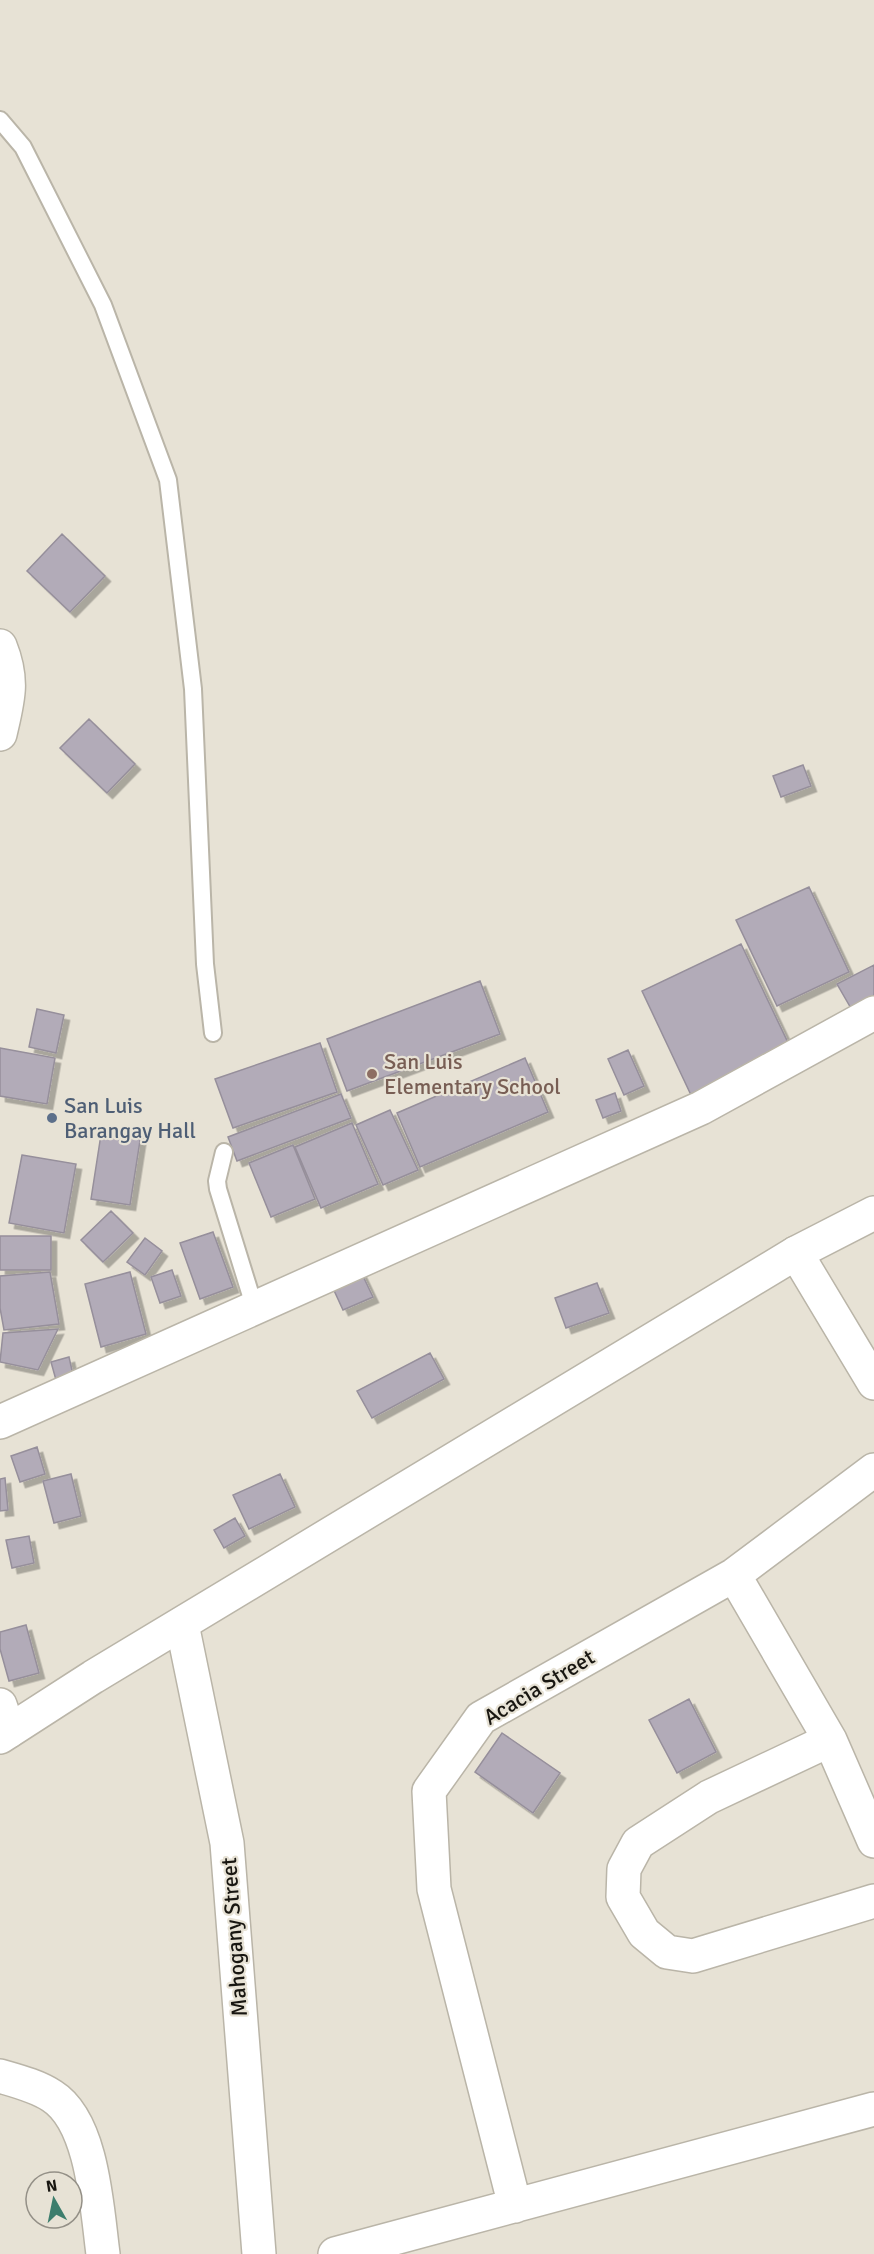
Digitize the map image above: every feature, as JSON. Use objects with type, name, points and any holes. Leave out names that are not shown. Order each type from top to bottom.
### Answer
[{"type":"street","points":[[0,646],[7,662],[0,734]]},
{"type":"street","points":[[0,1422],[701,1108],[874,1013]]},
{"type":"street","points":[[3,1724],[93,1677],[796,1253],[874,1213]]},
{"type":"street","points":[[796,1253],[874,1383]]},
{"type":"street","name":"Acacia Street","points":[[515,2206],[435,1889],[429,1791],[481,1718],[734,1575],[874,1470]]},
{"type":"street","points":[[734,1575],[830,1740],[874,1841]]},
{"type":"street","name":"Mahogany Street","points":[[182,1624],[227,1843],[259,2254]]},
{"type":"street","points":[[830,1740],[710,1797],[638,1843],[624,1869],[623,1897],[644,1933],[667,1952],[693,1956],[874,1901]]},
{"type":"street","points":[[0,2076],[53,2096],[78,2125],[88,2158],[103,2254]]},
{"type":"street","points":[[334,2254],[874,2109]]},
{"type":"lane","points":[[0,120],[23,147],[103,305],[168,480],[193,689],[205,964],[213,1033]]},
{"type":"lane","points":[[224,1152],[217,1181],[218,1189],[255,1309]]},
{"type":"building","points":[[62,534],[105,576],[70,612],[27,571]]},
{"type":"building","points":[[89,719],[135,764],[107,793],[60,748]]},
{"type":"building","points":[[803,765],[811,786],[781,797],[773,776]]},
{"type":"building","points":[[809,887],[849,972],[777,1006],[736,920]]},
{"type":"building","points":[[741,944],[791,1049],[691,1095],[642,991]]},
{"type":"building","points":[[874,965],[874,998],[852,1010],[837,984]]},
{"type":"building","points":[[480,981],[500,1034],[347,1091],[327,1039]]},
{"type":"building","points":[[37,1009],[64,1015],[56,1053],[29,1047]]},
{"type":"building","points":[[320,1043],[337,1092],[233,1128],[215,1079]]},
{"type":"building","points":[[0,1048],[55,1058],[47,1104],[0,1096]]},
{"type":"building","points":[[628,1050],[644,1086],[624,1095],[608,1059]]},
{"type":"building","points":[[525,1058],[548,1112],[420,1167],[397,1113]]},
{"type":"building","points":[[615,1093],[621,1111],[603,1118],[596,1100]]},
{"type":"building","points":[[341,1094],[351,1118],[237,1161],[228,1137]]},
{"type":"building","points":[[390,1110],[418,1170],[383,1185],[356,1125]]},
{"type":"building","points":[[352,1123],[378,1184],[321,1208],[295,1147]]},
{"type":"building","points":[[102,1128],[141,1134],[130,1205],[91,1199]]},
{"type":"building","points":[[293,1145],[315,1199],[271,1217],[249,1163]]},
{"type":"building","points":[[22,1155],[76,1164],[64,1233],[9,1223]]},
{"type":"building","points":[[111,1211],[133,1233],[103,1262],[81,1240]]},
{"type":"building","points":[[213,1232],[233,1287],[200,1299],[180,1243]]},
{"type":"building","points":[[0,1236],[51,1236],[51,1270],[0,1270]]},
{"type":"building","points":[[145,1238],[162,1251],[145,1275],[127,1262]]},
{"type":"building","points":[[172,1270],[181,1296],[160,1303],[151,1277]]},
{"type":"building","points":[[50,1272],[59,1324],[4,1330],[0,1308],[0,1276]]},
{"type":"building","points":[[130,1272],[146,1334],[101,1347],[85,1284]]},
{"type":"building","points":[[361,1272],[373,1297],[343,1310],[332,1286]]},
{"type":"building","points":[[597,1283],[609,1313],[566,1328],[555,1298]]},
{"type":"building","points":[[58,1329],[38,1370],[0,1362],[3,1333]]},
{"type":"building","points":[[430,1353],[444,1379],[372,1418],[357,1391]]},
{"type":"building","points":[[69,1357],[73,1375],[56,1380],[51,1362]]},
{"type":"building","points":[[37,1447],[45,1474],[20,1482],[11,1456]]},
{"type":"building","points":[[71,1474],[81,1516],[54,1523],[43,1481]]},
{"type":"building","points":[[280,1474],[295,1507],[249,1529],[233,1495]]},
{"type":"building","points":[[5,1478],[8,1510],[0,1511],[0,1479]]},
{"type":"building","points":[[235,1518],[245,1536],[224,1548],[214,1530]]},
{"type":"building","points":[[29,1536],[34,1563],[12,1568],[6,1540]]},
{"type":"building","points":[[26,1625],[39,1673],[9,1681],[0,1649],[0,1632]]},
{"type":"building","points":[[689,1699],[716,1752],[677,1773],[649,1720]]},
{"type":"building","points":[[502,1733],[560,1773],[533,1813],[475,1772]]},
{"type":"place","name":"San Luis Elementary School","points":[[372,1074]]},
{"type":"place","name":"San Luis Barangay Hall","points":[[52,1118]]}]
